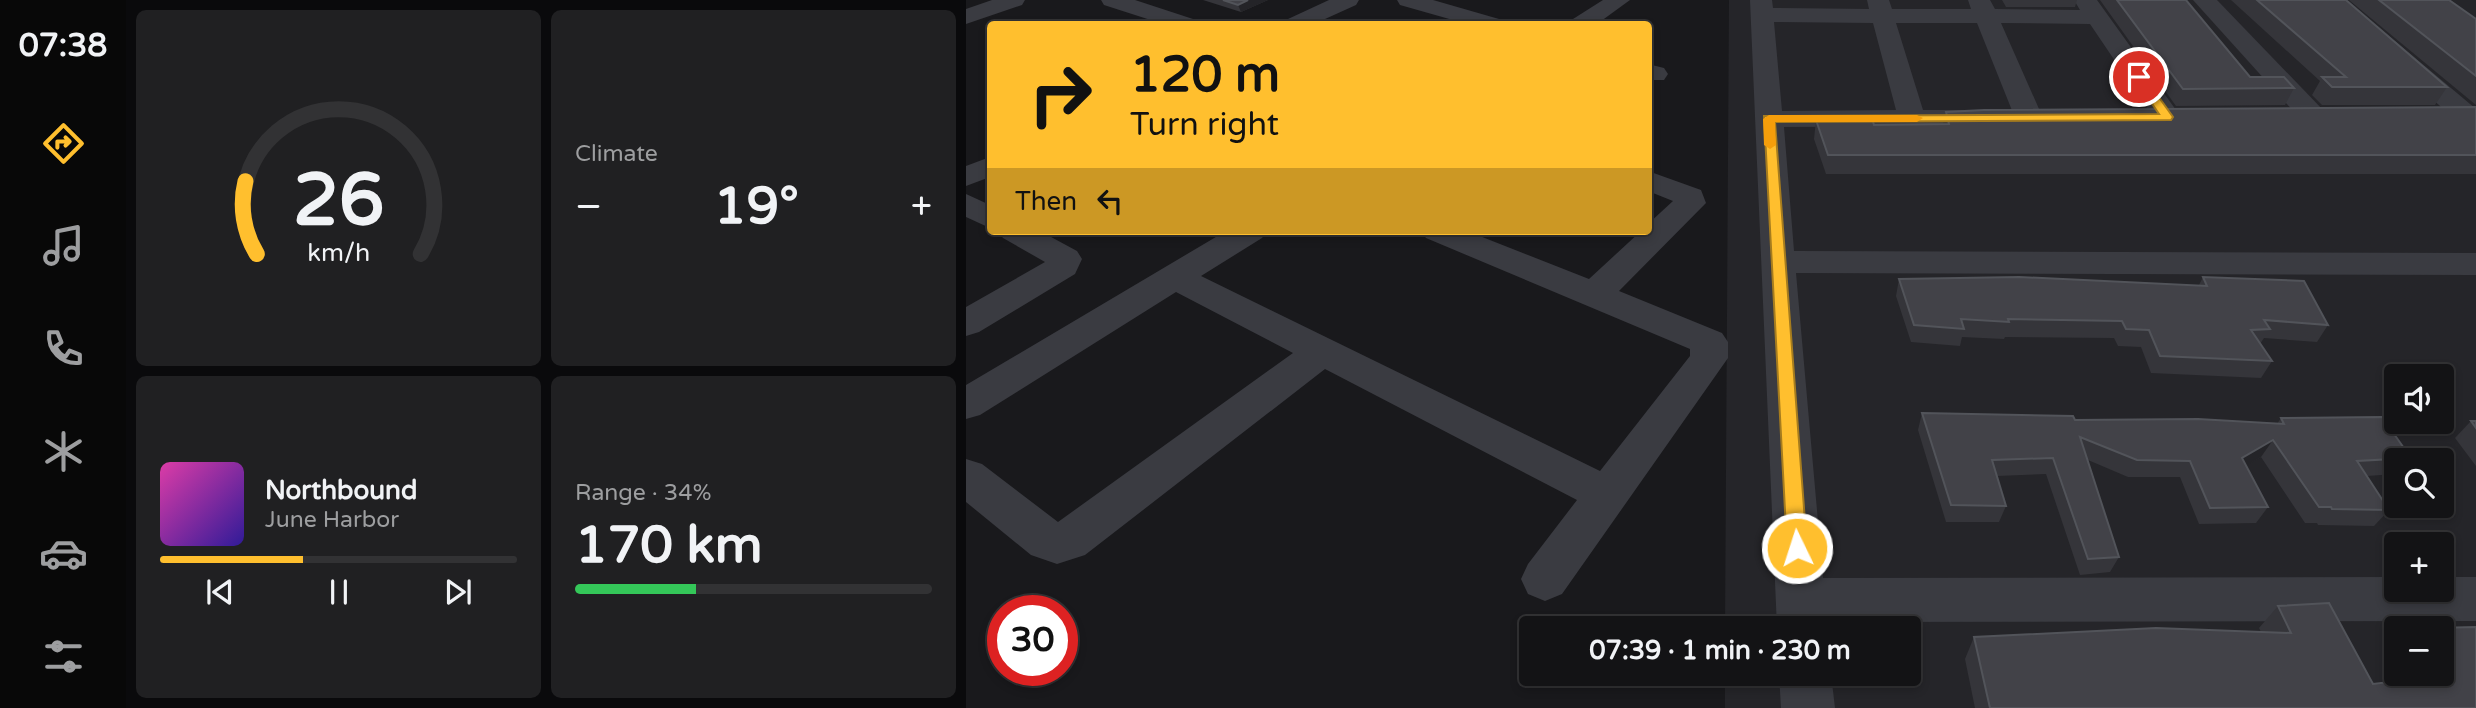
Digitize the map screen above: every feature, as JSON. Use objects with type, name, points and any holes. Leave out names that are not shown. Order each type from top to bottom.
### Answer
[{"type":"street","points":[[966,17],[1014,0]]},
{"type":"street","points":[[1112,0],[1176,21]]},
{"type":"street","points":[[1302,21],[1348,0]]},
{"type":"street","points":[[1409,0],[1444,19],[1463,21]]},
{"type":"street","points":[[1444,19],[1481,0]]},
{"type":"street","points":[[1586,21],[1619,0]]},
{"type":"street","points":[[2204,0],[2327,117],[2274,117]]},
{"type":"street","points":[[2332,0],[2472,116]]},
{"type":"street","points":[[2167,117],[2091,9],[1762,7],[1801,614],[2476,599]]},
{"type":"street","points":[[1880,8],[1912,118]]},
{"type":"street","points":[[1769,119],[2043,118],[1982,8]]},
{"type":"street","points":[[966,26],[987,35]]},
{"type":"street","points":[[2430,116],[2472,116]]},
{"type":"street","points":[[966,177],[987,167]]},
{"type":"street","points":[[1594,295],[1690,203],[1690,197],[1680,191],[1652,181]]},
{"type":"street","points":[[966,204],[987,216]]},
{"type":"street","points":[[966,323],[1063,266],[1065,259],[1031,235]]},
{"type":"street","points":[[966,404],[1243,235]]},
{"type":"street","points":[[1448,235],[1709,342],[1709,358],[1545,579]]},
{"type":"street","points":[[1778,262],[2476,264]]},
{"type":"street","points":[[1175,277],[1606,494]]},
{"type":"street","points":[[966,477],[1048,541],[1057,544],[1068,541],[1322,351]]},
{"type":"street","points":[[1806,686],[1808,708]]},
{"type":"shaded area","points":[[1729,0],[2476,0],[2476,708],[1725,708],[1725,686],[1921,686],[1921,616],[1725,616]]},
{"type":"building","points":[[1223,0],[1248,0],[1238,5]]},
{"type":"building","points":[[2117,0],[2186,0],[2250,77],[2284,77],[2294,88],[2183,89]]},
{"type":"building","points":[[2257,0],[2346,0],[2447,87],[2332,87],[2322,77],[2346,77]]},
{"type":"building","points":[[2379,0],[2449,0],[2476,19],[2476,76]]},
{"type":"building","points":[[2476,107],[2476,155],[1828,155],[1816,120],[1872,118],[1874,125],[1949,124],[1946,112],[1984,110]]},
{"type":"building","points":[[2019,277],[2207,286],[2203,277],[2304,281],[2328,325],[2264,320],[2270,329],[2251,330],[2272,361],[2160,356],[2149,330],[2126,329],[2122,321],[2008,319],[2009,322],[1961,319],[1964,329],[1914,325],[1899,279]]},
{"type":"building","points":[[1922,413],[2073,416],[2075,420],[2198,419],[2284,424],[2281,418],[2382,417],[2384,434],[2394,434],[2404,448],[2384,448],[2384,460],[2357,461],[2384,502],[2384,510],[2319,507],[2273,440],[2242,458],[2268,507],[2210,508],[2190,461],[2137,460],[2080,437],[2119,557],[2088,559],[2053,458],[1992,460],[2006,506],[1951,505]]},
{"type":"building","points":[[2329,603],[2373,684],[2384,683],[2384,686],[2454,686],[2454,628],[2476,627],[2476,708],[1990,708],[1974,637],[2156,628],[2291,633],[2278,606]]},
{"type":"slow traffic","points":[[1770,145],[1769,119],[1917,118]]},
{"type":"route","points":[[1797,548],[1769,119],[2167,117],[2139,77]]}]
